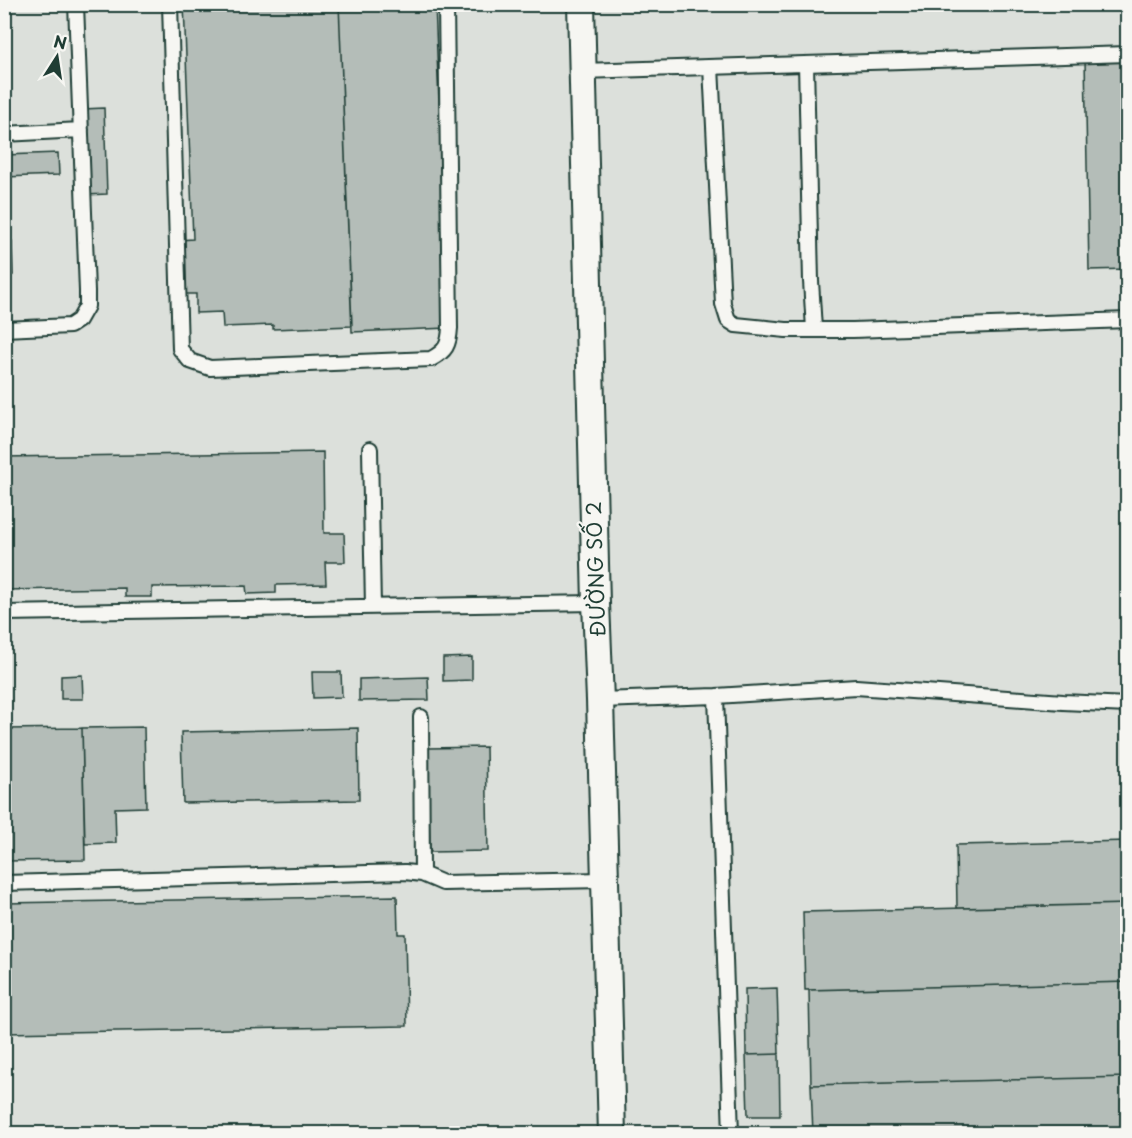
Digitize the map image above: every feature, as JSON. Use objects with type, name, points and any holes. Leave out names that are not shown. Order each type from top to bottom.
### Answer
[{"type":"street","name":"ĐƯỜNG SỐ 2","points":[[580,4],[612,1134]]},
{"type":"lane","points":[[4,329],[70,326],[79,320],[87,306],[76,4]]},
{"type":"lane","points":[[170,4],[180,349],[190,361],[210,368],[431,359],[443,352],[449,339],[450,328],[446,4]]},
{"type":"lane","points":[[582,71],[1128,54]]},
{"type":"lane","points":[[806,64],[814,329]]},
{"type":"lane","points":[[711,67],[723,304],[728,320],[736,325],[786,330],[853,330],[1128,320]]},
{"type":"lane","points":[[4,134],[81,130]]},
{"type":"lane","points":[[370,449],[373,607]]},
{"type":"lane","points":[[4,613],[596,603]]},
{"type":"lane","points":[[600,700],[716,696],[856,687],[1051,702],[1128,705]]},
{"type":"lane","points":[[716,696],[731,1134]]},
{"type":"lane","points":[[421,717],[422,874]]},
{"type":"lane","points":[[4,883],[405,872],[422,874],[443,883],[604,880]]},
{"type":"shaded area","points":[[5,5],[1127,5],[1127,1133],[5,1133]]},
{"type":"building","points":[[184,4],[339,4],[352,326],[273,329],[273,325],[223,327],[222,312],[196,313],[196,294],[181,294],[179,240],[193,239]]},
{"type":"building","points":[[339,4],[435,4],[448,328],[352,332]]},
{"type":"building","points":[[1128,58],[1128,269],[1089,270],[1085,59]]},
{"type":"building","points":[[104,108],[107,194],[86,195],[83,109]]},
{"type":"building","points":[[58,153],[59,175],[4,177],[4,155]]},
{"type":"building","points":[[4,241],[12,241],[13,275],[4,275]]},
{"type":"building","points":[[323,452],[324,533],[344,533],[345,562],[325,562],[326,584],[276,585],[276,593],[247,594],[246,586],[152,587],[152,597],[125,597],[125,588],[4,590],[4,457]]},
{"type":"building","points":[[472,657],[472,680],[443,681],[443,658]]},
{"type":"building","points":[[312,672],[341,672],[342,697],[313,698]]},
{"type":"building","points":[[82,675],[83,699],[61,699],[61,676]]},
{"type":"building","points":[[428,677],[429,700],[359,701],[359,679]]},
{"type":"building","points":[[144,727],[146,807],[115,808],[116,843],[85,844],[82,728]]},
{"type":"building","points":[[82,728],[85,860],[4,861],[4,729]]},
{"type":"building","points":[[358,728],[359,800],[183,803],[181,732]]},
{"type":"building","points":[[486,747],[488,851],[430,852],[428,748]]},
{"type":"building","points":[[1128,841],[1128,904],[957,908],[956,845]]},
{"type":"building","points":[[397,896],[398,934],[405,934],[407,1026],[4,1033],[4,903]]},
{"type":"building","points":[[1128,904],[1128,982],[805,990],[803,912]]},
{"type":"building","points":[[1128,982],[1128,1077],[811,1085],[809,990]]},
{"type":"building","points":[[777,988],[779,1054],[746,1055],[745,989]]},
{"type":"building","points":[[779,1054],[780,1116],[748,1116],[746,1055]]},
{"type":"building","points":[[1128,1077],[1128,1134],[813,1134],[811,1085]]}]
